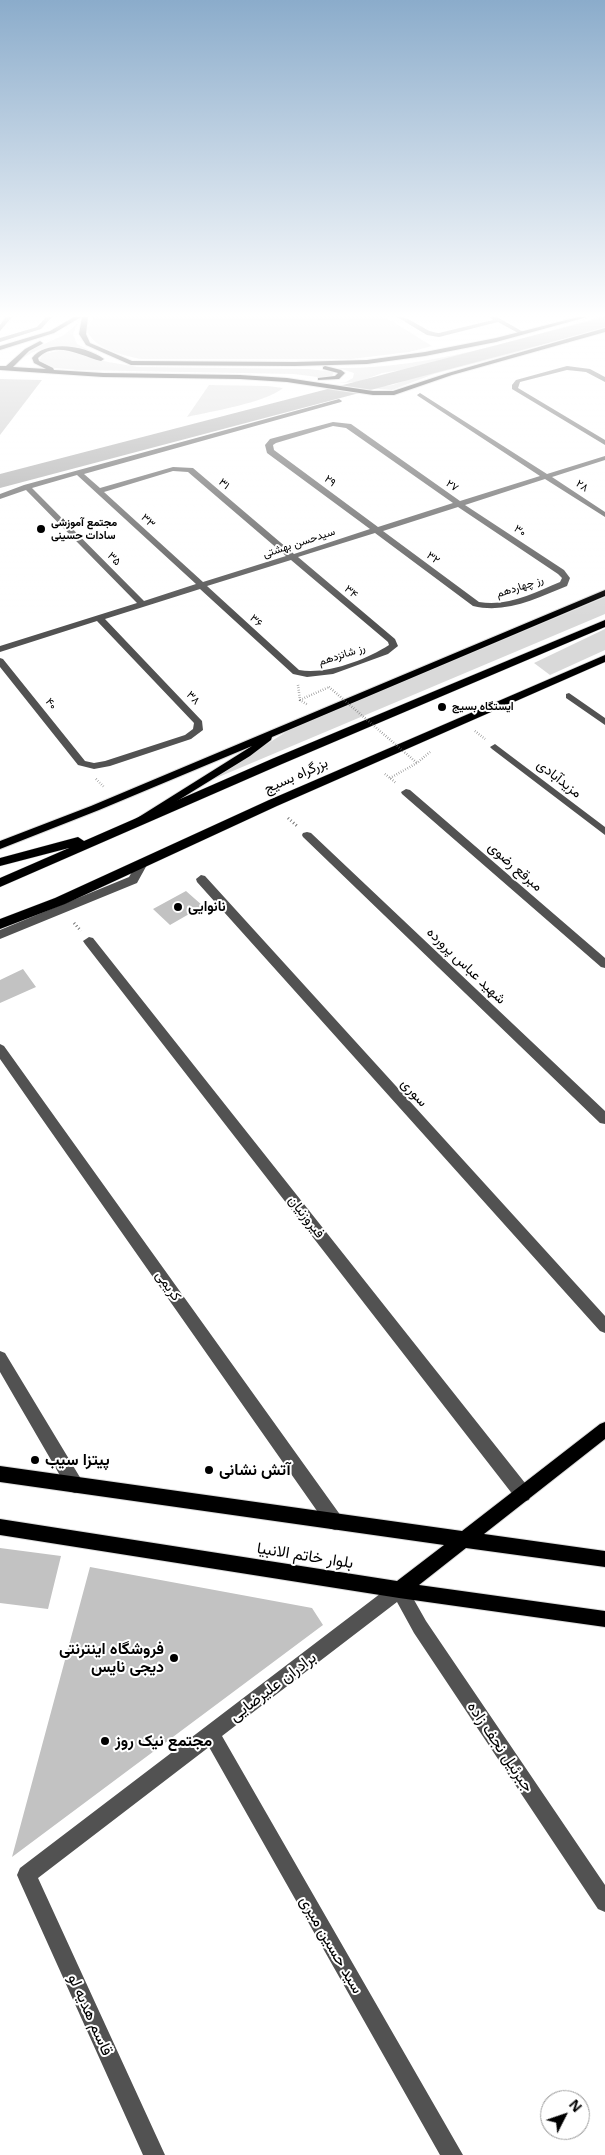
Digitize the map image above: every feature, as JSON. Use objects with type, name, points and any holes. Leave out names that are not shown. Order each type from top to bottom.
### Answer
[{"type":"highway","name":"بزرگراه بسیج","points":[[0,883],[605,623]]},
{"type":"highway","name":"بزرگراه بسیج","points":[[0,924],[60,901],[272,803],[605,658]]},
{"type":"highway","points":[[0,862],[125,828]]},
{"type":"main road","points":[[0,845],[94,808],[605,593]]},
{"type":"main road","points":[[125,828],[247,754],[279,729]]},
{"type":"main road","points":[[399,1590],[605,1429]]},
{"type":"main road","points":[[0,1474],[605,1559]]},
{"type":"main road","name":"بلوار خاتم الانبیا","points":[[0,1527],[399,1590],[605,1619]]},
{"type":"street","points":[[0,497],[27,487],[278,418]]},
{"type":"street","name":"۲۸","points":[[455,418],[605,515]]},
{"type":"street","points":[[563,418],[605,443]]},
{"type":"street","name":"۲۷","points":[[270,451],[269,445],[273,441],[332,424],[348,426],[459,504]]},
{"type":"street","name":"۲۹","points":[[270,451],[376,530]]},
{"type":"street","name":"سیدحسن بهشتی","points":[[0,649],[605,458]]},
{"type":"street","name":"۳۱","points":[[99,491],[173,469],[190,470],[292,557]]},
{"type":"street","name":"۳۳","points":[[79,473],[201,586]]},
{"type":"street","name":"۳۵","points":[[27,487],[144,604]]},
{"type":"street","name":"۳۰","points":[[459,504],[560,572],[566,578]]},
{"type":"street","name":"۳۲","points":[[376,530],[476,604]]},
{"type":"street","name":"۳۴","points":[[292,557],[392,641],[394,646]]},
{"type":"street","name":"رز چهاردهم","points":[[476,604],[502,607],[564,584],[566,578]]},
{"type":"street","name":"۳۶","points":[[201,586],[296,672]]},
{"type":"street","name":"۳۸","points":[[82,763],[94,766],[106,764],[188,737],[198,730],[199,723],[99,618]]},
{"type":"street","name":"رز شانزدهم","points":[[296,672],[308,676],[322,674],[385,652],[394,646]]},
{"type":"street","name":"۴۰","points":[[0,661],[82,763]]},
{"type":"street","points":[[569,696],[605,722]]},
{"type":"street","name":"مزیدآبادی","points":[[495,747],[605,832]]},
{"type":"street","name":"مبرقع رضوی","points":[[406,792],[605,964]]},
{"type":"street","name":"شهید عباس پرورده","points":[[307,835],[605,1119]]},
{"type":"street","points":[[0,935],[133,880],[143,863]]},
{"type":"street","name":"سوری","points":[[201,880],[605,1326]]},
{"type":"street","name":"فیروزنیان","points":[[89,941],[523,1494]]},
{"type":"street","name":"کریمی","points":[[0,1050],[335,1522]]},
{"type":"street","points":[[0,1358],[75,1485]]},
{"type":"street","name":"برادران علیرضایی","points":[[27,1875],[399,1590]]},
{"type":"street","name":"جبرئیل نجف زاده","points":[[399,1590],[426,1635],[605,1902]]},
{"type":"street","name":"سید حسین میری","points":[[211,1734],[452,2155]]},
{"type":"street","name":"قاسم هدیه لو","points":[[27,1875],[154,2155]]},
{"type":"path","points":[[296,672],[300,700]]},
{"type":"path","points":[[300,700],[328,687],[417,763]]},
{"type":"path","points":[[300,700],[321,713]]},
{"type":"path","points":[[390,778],[417,763],[430,752]]},
{"type":"shaded area","points":[[605,597],[605,614],[209,781],[289,730]]},
{"type":"shaded area","points":[[605,629],[605,650],[550,675],[534,663]]},
{"type":"building","points":[[0,418],[13,418],[0,435]]},
{"type":"building","name":"نانوایی","points":[[186,891],[203,906],[170,925],[153,909]]},
{"type":"building","points":[[23,969],[36,987],[0,1003],[0,980]]},
{"type":"building","points":[[0,1548],[61,1556],[48,1609],[0,1603]]},
{"type":"building","name":"مجتمع نیک‌ روز","points":[[90,1567],[312,1608],[323,1625],[12,1857]]},
{"type":"waterway","points":[[0,481],[241,418]]},
{"type":"place","name":"مجتمع آموزشی سادات حسینی","points":[[41,529]]},
{"type":"place","name":"ایستگاه بسیج","points":[[442,707]]},
{"type":"place","name":"نانوایی","points":[[178,907]]},
{"type":"place","name":"پیتزا سیب","points":[[35,1460]]},
{"type":"place","name":"آتش نشانی","points":[[209,1470]]},
{"type":"place","name":"فروشگاه اینترنتی دیجی نایس","points":[[174,1658]]},
{"type":"place","name":"مجتمع نیک‌ روز","points":[[105,1741]]}]
